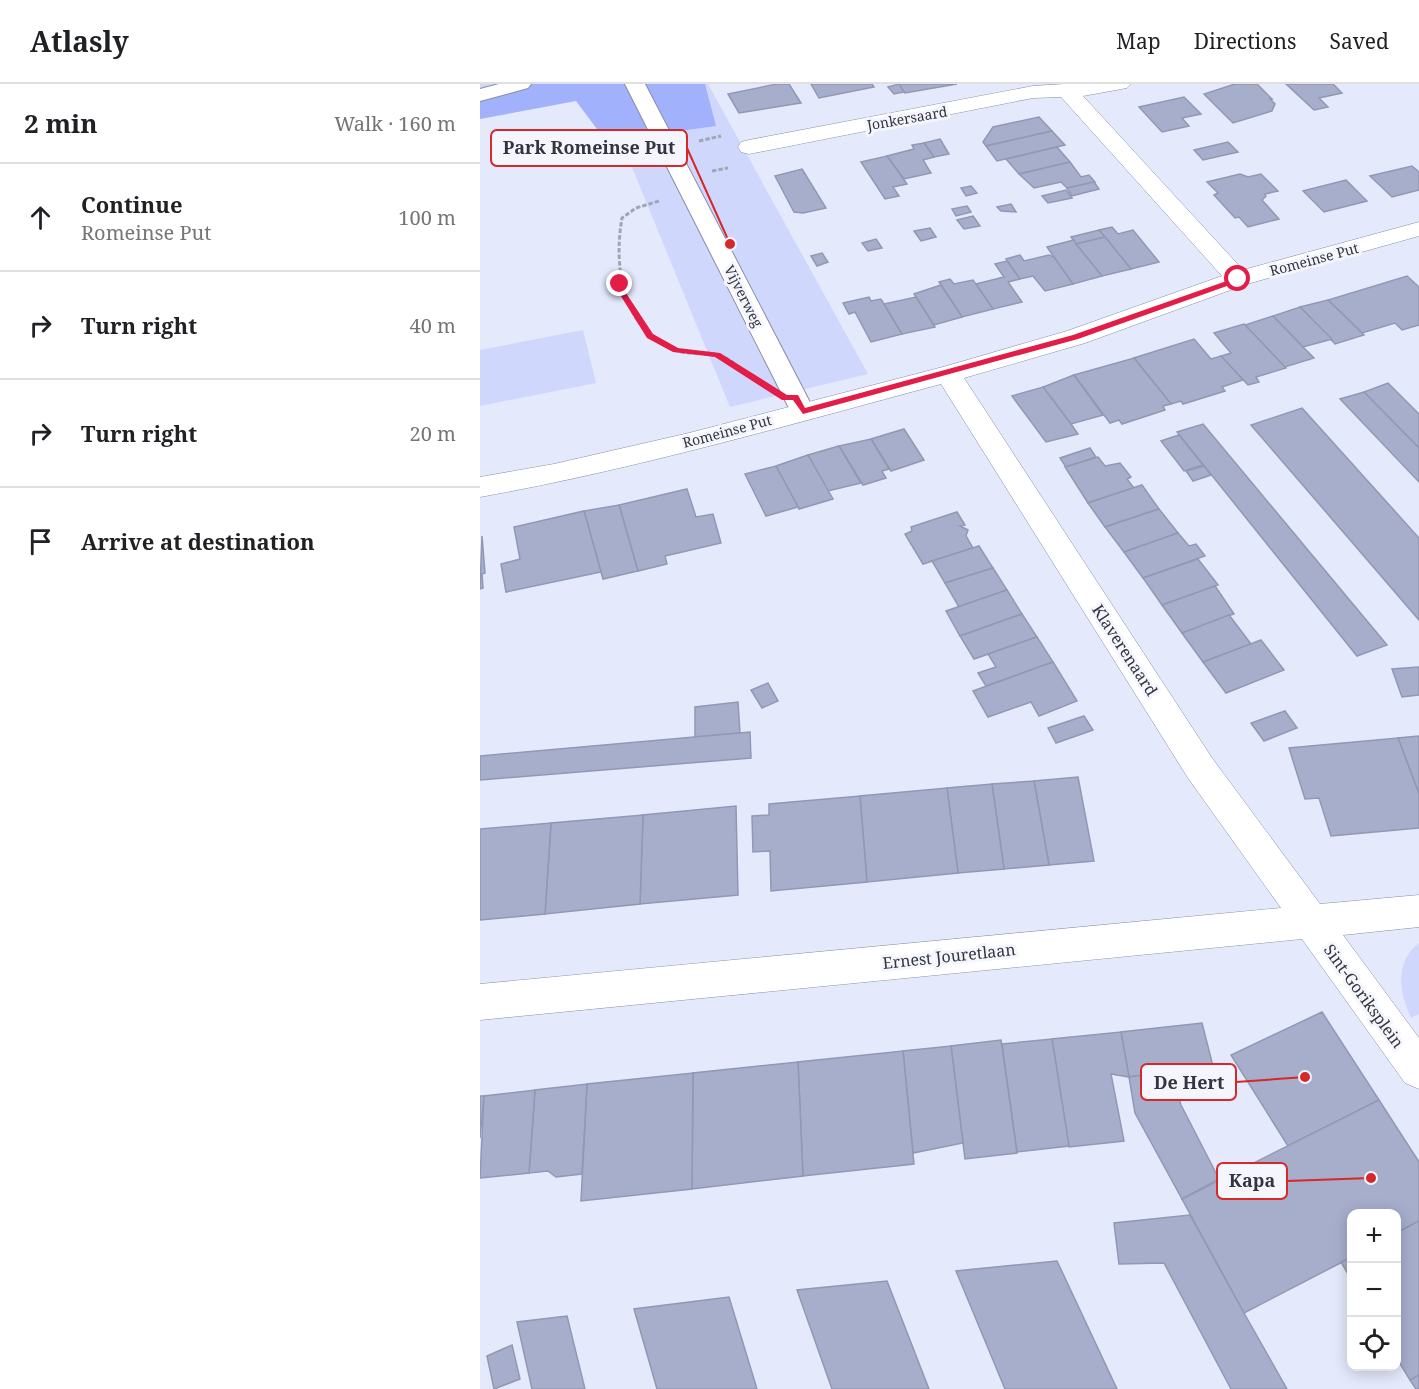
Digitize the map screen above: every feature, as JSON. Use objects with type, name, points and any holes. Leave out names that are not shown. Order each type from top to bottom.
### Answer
[{"type":"street","points":[[480,95],[521,84]]},
{"type":"street","name":"Vijverweg","points":[[635,84],[799,404]]},
{"type":"street","name":"Jonkersaard","points":[[749,147],[1033,92],[1120,84]]},
{"type":"street","points":[[1066,90],[1238,279]]},
{"type":"street","name":"Romeinse Put","points":[[480,487],[576,468],[799,404],[948,374],[1076,337],[1238,279],[1418,231]]},
{"type":"street","name":"Klaverenaard","points":[[948,374],[1200,768],[1310,921]]},
{"type":"street","name":"Ernest Jouretlaan","points":[[480,1002],[1419,911]]},
{"type":"street","name":"Sint-Goriksplein","points":[[1310,921],[1419,1070]]},
{"type":"path","points":[[692,193],[648,203],[622,218],[619,240],[622,293],[650,336],[676,351],[717,354],[785,398],[799,404]]},
{"type":"shaded area","points":[[480,84],[708,84],[868,374],[730,407],[600,89],[480,115]]},
{"type":"shaded area","points":[[529,84],[705,84],[716,126],[606,141],[576,101],[480,119],[480,99]]},
{"type":"shaded area","points":[[583,330],[596,383],[480,406],[480,350]]},
{"type":"shaded area","points":[[1419,943],[1419,1014],[1411,1018],[1402,988],[1402,968],[1411,951]]},
{"type":"building","points":[[777,84],[789,84],[801,103],[739,113],[728,94]]},
{"type":"building","points":[[811,84],[872,84],[874,87],[819,98]]},
{"type":"building","points":[[899,84],[957,84],[905,93]]},
{"type":"building","points":[[899,84],[904,92],[894,94],[888,87]]},
{"type":"building","points":[[1235,84],[1257,84],[1275,104],[1272,111],[1233,123],[1204,94]]},
{"type":"building","points":[[1286,84],[1333,84],[1342,93],[1319,98],[1328,107],[1314,110]]},
{"type":"building","points":[[1184,97],[1201,114],[1182,118],[1189,126],[1162,132],[1139,107]]},
{"type":"building","points":[[1039,117],[1052,131],[986,146],[983,142],[993,127]]},
{"type":"building","points":[[1052,131],[1065,145],[997,161],[986,146]]},
{"type":"building","points":[[940,139],[949,154],[934,157],[924,143]]},
{"type":"building","points":[[1228,142],[1238,152],[1203,160],[1194,150]]},
{"type":"building","points":[[924,143],[934,157],[923,160],[931,173],[904,179],[887,156],[914,149],[912,145]]},
{"type":"building","points":[[1057,147],[1070,162],[1019,174],[1006,159]]},
{"type":"building","points":[[887,156],[907,184],[893,187],[899,196],[885,199],[861,162]]},
{"type":"building","points":[[1070,162],[1081,177],[1089,175],[1095,182],[1067,188],[1061,182],[1034,188],[1019,174]]},
{"type":"building","points":[[1412,166],[1419,172],[1419,190],[1392,197],[1370,176]]},
{"type":"building","points":[[802,169],[826,208],[803,213],[794,212],[775,176]]},
{"type":"building","points":[[1240,174],[1248,177],[1261,174],[1278,191],[1265,194],[1262,200],[1279,219],[1248,227],[1239,217],[1235,218],[1214,195],[1218,193],[1207,182]]},
{"type":"building","points":[[1346,180],[1367,201],[1324,212],[1303,191]]},
{"type":"building","points":[[1094,182],[1099,189],[1072,196],[1067,188]]},
{"type":"building","points":[[971,186],[977,193],[966,196],[961,188]]},
{"type":"building","points":[[1066,190],[1072,198],[1048,203],[1042,196]]},
{"type":"building","points":[[1011,204],[1016,212],[1001,211],[997,207]]},
{"type":"building","points":[[967,206],[971,212],[956,216],[952,209]]},
{"type":"building","points":[[973,216],[980,226],[964,229],[957,220]]},
{"type":"building","points":[[1112,227],[1118,234],[1133,230],[1159,262],[1131,269],[1099,230]]},
{"type":"building","points":[[930,228],[936,237],[921,241],[914,231]]},
{"type":"building","points":[[1099,230],[1105,237],[1076,244],[1071,237]]},
{"type":"building","points":[[1105,237],[1131,269],[1102,276],[1076,244]]},
{"type":"building","points":[[876,239],[882,248],[868,251],[862,243]]},
{"type":"building","points":[[1074,240],[1102,276],[1073,284],[1047,247]]},
{"type":"building","points":[[822,253],[828,262],[817,266],[811,256]]},
{"type":"building","points":[[1020,255],[1024,261],[1049,255],[1054,257],[1073,284],[1045,291],[1033,276],[1020,279],[1006,259]]},
{"type":"building","points":[[1007,261],[1020,279],[1008,282],[1022,302],[993,309],[976,284],[1004,277],[995,264]]},
{"type":"building","points":[[1407,276],[1419,287],[1419,325],[1402,330],[1395,323],[1362,333],[1328,300]]},
{"type":"building","points":[[950,279],[954,284],[973,280],[993,309],[962,317],[939,282]]},
{"type":"building","points":[[941,285],[962,317],[934,325],[914,294]]},
{"type":"building","points":[[869,297],[871,301],[881,299],[902,334],[871,342],[855,312],[849,314],[843,303]]},
{"type":"building","points":[[916,297],[935,327],[902,334],[884,304]]},
{"type":"building","points":[[1328,300],[1364,335],[1335,344],[1300,307]]},
{"type":"building","points":[[1300,307],[1332,339],[1303,347],[1273,316]]},
{"type":"building","points":[[1273,316],[1314,358],[1285,367],[1245,325]]},
{"type":"building","points":[[1244,324],[1286,368],[1256,377],[1259,382],[1248,385],[1221,356],[1231,353],[1214,333]]},
{"type":"building","points":[[1194,339],[1211,359],[1221,356],[1243,380],[1222,387],[1225,391],[1183,404],[1181,401],[1171,404],[1134,358]]},
{"type":"building","points":[[1134,358],[1171,404],[1163,406],[1165,410],[1122,424],[1119,420],[1110,423],[1074,375]]},
{"type":"building","points":[[1074,375],[1103,415],[1071,424],[1043,387]]},
{"type":"building","points":[[1388,383],[1419,414],[1419,448],[1364,392]]},
{"type":"building","points":[[1043,387],[1078,434],[1046,442],[1012,396]]},
{"type":"building","points":[[1364,392],[1419,448],[1419,482],[1340,399]]},
{"type":"building","points":[[1302,408],[1419,538],[1419,620],[1251,425]]},
{"type":"building","points":[[1203,424],[1387,645],[1357,656],[1177,432]]},
{"type":"building","points":[[904,429],[924,460],[891,471],[871,439]]},
{"type":"building","points":[[1179,435],[1203,465],[1184,471],[1161,441]]},
{"type":"building","points":[[871,439],[889,469],[882,471],[886,478],[863,485],[839,446]]},
{"type":"building","points":[[839,446],[861,483],[828,491],[808,455]]},
{"type":"building","points":[[1090,448],[1096,457],[1066,467],[1060,458]]},
{"type":"building","points":[[808,455],[833,499],[799,509],[776,466]]},
{"type":"building","points":[[1098,457],[1105,466],[1120,463],[1131,477],[1127,479],[1134,488],[1088,503],[1065,467]]},
{"type":"building","points":[[776,466],[798,507],[766,516],[745,474]]},
{"type":"building","points":[[1204,466],[1211,475],[1193,481],[1186,471]]},
{"type":"building","points":[[1142,485],[1159,509],[1105,527],[1088,503]]},
{"type":"building","points":[[687,489],[696,517],[713,514],[721,543],[665,556],[667,564],[638,571],[619,505]]},
{"type":"building","points":[[619,505],[638,571],[603,579],[584,511]]},
{"type":"building","points":[[1159,509],[1178,533],[1124,552],[1105,527]]},
{"type":"building","points":[[584,511],[601,572],[506,592],[501,564],[520,559],[514,527]]},
{"type":"building","points":[[957,512],[965,525],[960,526],[968,530],[966,536],[973,548],[923,564],[905,534],[912,531],[911,527]]},
{"type":"building","points":[[1178,533],[1189,546],[1196,544],[1205,556],[1143,578],[1124,552]]},
{"type":"building","points":[[482,536],[485,573],[482,574],[483,588],[480,589]]},
{"type":"building","points":[[979,546],[993,568],[945,583],[932,561]]},
{"type":"building","points":[[1198,559],[1218,585],[1162,605],[1143,578]]},
{"type":"building","points":[[993,568],[1007,590],[959,607],[945,583]]},
{"type":"building","points":[[1215,586],[1234,614],[1182,633],[1162,605]]},
{"type":"building","points":[[1007,590],[1022,614],[960,636],[946,611]]},
{"type":"building","points":[[1022,614],[1037,637],[974,659],[960,636]]},
{"type":"building","points":[[1229,615],[1251,644],[1203,662],[1182,633]]},
{"type":"building","points":[[1037,637],[1053,662],[986,686],[978,673],[996,667],[988,654]]},
{"type":"building","points":[[1261,640],[1284,670],[1226,693],[1203,662]]},
{"type":"building","points":[[1053,662],[1077,701],[1039,716],[1031,702],[988,717],[973,691]]},
{"type":"building","points":[[1419,667],[1419,695],[1402,697],[1392,669]]},
{"type":"building","points":[[768,683],[778,701],[762,708],[751,690]]},
{"type":"building","points":[[738,702],[740,733],[695,737],[695,707]]},
{"type":"building","points":[[1285,711],[1297,728],[1264,741],[1251,723]]},
{"type":"building","points":[[1084,716],[1093,730],[1056,743],[1048,728]]},
{"type":"building","points":[[750,732],[751,758],[480,780],[480,756]]},
{"type":"building","points":[[1419,736],[1419,794],[1398,738]]},
{"type":"building","points":[[1398,738],[1419,794],[1419,828],[1331,836],[1319,798],[1305,799],[1289,748]]},
{"type":"building","points":[[1078,777],[1094,861],[1049,865],[1034,781]]},
{"type":"building","points":[[1034,781],[1049,865],[1004,869],[992,784]]},
{"type":"building","points":[[992,784],[1004,869],[958,873],[947,788]]},
{"type":"building","points":[[947,788],[958,873],[867,882],[860,796]]},
{"type":"building","points":[[860,796],[867,882],[771,891],[770,851],[753,852],[752,816],[769,815],[769,804]]},
{"type":"building","points":[[736,806],[738,895],[640,904],[643,815]]},
{"type":"building","points":[[643,815],[640,904],[545,914],[551,823]]},
{"type":"building","points":[[551,823],[545,914],[480,920],[480,829]]},
{"type":"building","points":[[1322,1012],[1379,1100],[1288,1146],[1231,1055]]},
{"type":"building","points":[[1202,1023],[1213,1066],[1129,1077],[1121,1032]]},
{"type":"building","points":[[1121,1032],[1129,1077],[1111,1074],[1124,1141],[1069,1147],[1052,1039]]},
{"type":"building","points":[[1052,1039],[1069,1146],[1017,1152],[1002,1044]]},
{"type":"building","points":[[1001,1040],[1017,1153],[965,1159],[951,1046]]},
{"type":"building","points":[[951,1046],[963,1143],[913,1153],[903,1051]]},
{"type":"building","points":[[903,1051],[914,1164],[803,1176],[798,1062]]},
{"type":"building","points":[[798,1062],[803,1176],[692,1189],[693,1073]]},
{"type":"building","points":[[1171,1071],[1181,1105],[1219,1179],[1182,1199],[1135,1113],[1129,1077]]},
{"type":"building","points":[[693,1073],[692,1189],[581,1201],[587,1084]]},
{"type":"building","points":[[587,1084],[582,1174],[556,1177],[548,1171],[529,1173],[535,1090]]},
{"type":"building","points":[[535,1090],[529,1173],[480,1178],[484,1096]]},
{"type":"building","points":[[480,1096],[484,1096],[480,1138]]},
{"type":"building","points":[[1379,1100],[1419,1162],[1419,1221],[1401,1230],[1401,1209],[1347,1209],[1347,1260],[1244,1313],[1182,1199]]},
{"type":"building","points":[[1190,1215],[1287,1389],[1231,1389],[1164,1263],[1119,1264],[1114,1223]]},
{"type":"building","points":[[1419,1221],[1419,1375],[1410,1380],[1401,1365],[1401,1230]]},
{"type":"building","points":[[1347,1259],[1347,1272],[1341,1262]]},
{"type":"building","points":[[1057,1261],[1117,1389],[1005,1389],[956,1271]]},
{"type":"building","points":[[887,1281],[929,1389],[832,1389],[797,1290]]},
{"type":"building","points":[[729,1297],[757,1389],[657,1389],[634,1309]]},
{"type":"building","points":[[567,1316],[585,1389],[532,1389],[517,1322]]},
{"type":"building","points":[[512,1345],[520,1379],[494,1389],[487,1356]]},
{"type":"building","points":[[1419,1375],[1419,1389],[1416,1389],[1410,1380]]},
{"type":"place","name":"Park Romeinse Put","points":[[730,244]]},
{"type":"place","name":"De Hert","points":[[1305,1077]]},
{"type":"place","name":"Kapa","points":[[1371,1178]]},
{"type":"route","points":[[620,284],[622,293],[650,336],[676,351],[699,355],[717,354],[785,398],[795,397],[803,411],[948,374],[1076,337],[1238,279]]}]
